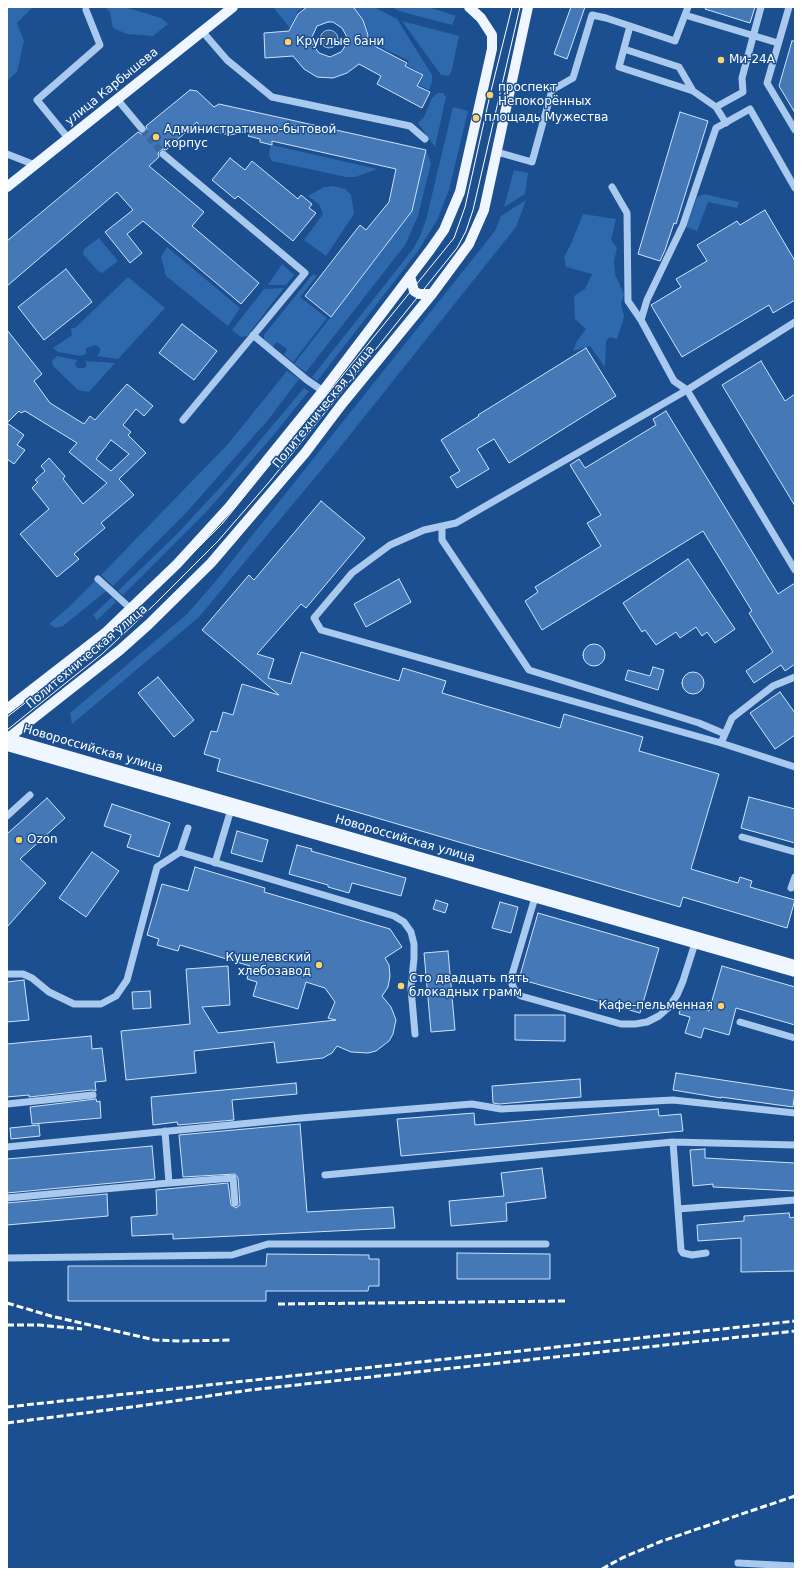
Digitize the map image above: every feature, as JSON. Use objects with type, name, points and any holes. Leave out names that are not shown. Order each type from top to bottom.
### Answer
[{"type":"main road","name":"улица Карбышева","points":[[7,188],[233,7]]},
{"type":"main road","name":"Политехническая улица","points":[[7,709],[105,633],[177,564],[230,506],[323,391],[444,230],[460,192],[492,49],[492,35],[481,18],[469,7]]},
{"type":"main road","name":"Политехническая улица","points":[[7,740],[120,650],[148,625],[211,563],[305,453],[342,404],[432,294],[470,244],[484,210],[528,7]]},
{"type":"main road","points":[[410,276],[414,290],[419,294],[432,294]]},
{"type":"main road","name":"Новороссийская улица","points":[[7,740],[696,940],[795,965]]},
{"type":"main road","name":"Новороссийская улица","points":[[696,940],[795,972]]},
{"type":"lane","points":[[497,152],[532,162],[552,90],[573,78],[592,15],[675,41],[688,7]]},
{"type":"lane","points":[[716,107],[743,92],[742,78],[761,7]]},
{"type":"lane","points":[[789,7],[767,83],[795,130]]},
{"type":"lane","points":[[68,138],[37,100],[100,45],[86,10]]},
{"type":"lane","points":[[685,15],[778,43]]},
{"type":"lane","points":[[630,26],[619,67],[693,91],[716,107],[726,123]]},
{"type":"lane","points":[[202,31],[227,60],[272,97],[410,126],[425,140]]},
{"type":"lane","points":[[624,50],[679,67],[693,91]]},
{"type":"lane","points":[[117,99],[142,129]]},
{"type":"lane","points":[[641,320],[647,300],[684,225],[716,128],[750,110],[793,179],[795,188]]},
{"type":"lane","points":[[7,154],[35,165]]},
{"type":"lane","points":[[163,154],[305,273],[183,420]]},
{"type":"lane","points":[[612,187],[627,213],[628,301],[641,320],[674,380],[687,390],[795,570]]},
{"type":"lane","points":[[795,322],[687,390],[456,522],[424,530],[390,545],[352,573],[314,618],[321,630],[722,743],[795,767]]},
{"type":"lane","points":[[253,335],[307,380],[323,391]]},
{"type":"lane","points":[[442,526],[442,540],[529,670],[699,723],[725,734]]},
{"type":"lane","points":[[98,578],[130,608]]},
{"type":"lane","points":[[722,743],[732,718],[773,686],[795,677]]},
{"type":"lane","points":[[7,816],[30,796]]},
{"type":"lane","points":[[215,863],[232,806]]},
{"type":"lane","points":[[7,974],[23,974],[32,978],[49,992],[74,1004],[101,1004],[116,996],[127,980],[157,867],[180,852],[188,828]]},
{"type":"lane","points":[[742,837],[795,852]]},
{"type":"lane","points":[[180,852],[394,916],[404,922],[411,932],[414,944],[414,958],[410,988],[415,1034]]},
{"type":"lane","points":[[791,888],[795,877]]},
{"type":"lane","points":[[536,894],[512,975],[512,984],[515,991],[521,996],[621,1024],[648,1022],[659,1016],[668,1008],[677,995],[696,940]]},
{"type":"lane","points":[[740,1022],[795,1038]]},
{"type":"lane","points":[[7,1104],[93,1095]]},
{"type":"lane","points":[[7,1147],[301,1118],[472,1104],[501,1109],[673,1100],[795,1113]]},
{"type":"lane","points":[[165,1131],[169,1182]]},
{"type":"lane","points":[[325,1174],[673,1142],[795,1145]]},
{"type":"lane","points":[[673,1142],[681,1250],[684,1253],[692,1255],[706,1253]]},
{"type":"lane","points":[[7,1198],[169,1182],[233,1178],[235,1203]]},
{"type":"lane","points":[[678,1208],[795,1200]]},
{"type":"lane","points":[[7,1258],[232,1255],[268,1244],[546,1244]]},
{"type":"lane","points":[[738,1563],[795,1566]]},
{"type":"shaded area","points":[[7,7],[33,7],[17,23],[24,41],[17,72],[7,81]]},
{"type":"shaded area","points":[[105,7],[125,7],[161,18],[168,24],[153,36],[127,34],[113,28],[110,12]]},
{"type":"shaded area","points":[[273,7],[304,7],[298,11],[290,28]]},
{"type":"shaded area","points":[[353,7],[374,7],[397,19],[432,75],[432,82],[429,90],[419,85],[424,75],[407,65],[409,61],[369,41],[369,35],[364,20]]},
{"type":"shaded area","points":[[392,7],[428,7],[456,16],[452,25],[399,11]]},
{"type":"shaded area","points":[[402,21],[459,36],[452,70],[449,76],[441,75]]},
{"type":"shaded area","points":[[329,30],[335,33],[338,39],[335,45],[329,48],[323,45],[320,39],[323,33]]},
{"type":"shaded area","points":[[438,93],[443,93],[446,97],[435,147],[418,123],[424,117],[432,98]]},
{"type":"shaded area","points":[[453,107],[468,111],[449,190],[437,220],[418,251],[317,381],[312,377],[413,249],[420,236],[426,220]]},
{"type":"shaded area","points":[[272,145],[377,169],[355,177],[346,177],[272,161],[269,156],[270,147]]},
{"type":"shaded area","points":[[426,150],[431,163],[418,216],[405,245],[306,372],[294,364],[386,246],[382,242],[393,235],[412,211]]},
{"type":"shaded area","points":[[514,170],[528,173],[525,194],[504,207]]},
{"type":"shaded area","points":[[333,186],[345,189],[351,195],[354,214],[326,256],[304,240],[323,214],[319,204],[308,196],[324,187]]},
{"type":"shaded area","points":[[704,194],[739,202],[737,208],[708,202],[697,231],[686,227],[697,197]]},
{"type":"shaded area","points":[[526,200],[516,227],[333,456],[199,617],[72,724],[70,713],[187,614],[215,582],[495,231],[501,216]]},
{"type":"shaded area","points":[[583,214],[616,219],[611,240],[617,248],[614,261],[615,274],[624,294],[621,304],[624,317],[617,339],[610,337],[606,341],[605,367],[590,346],[573,351],[577,341],[586,329],[575,319],[574,296],[585,289],[592,274],[566,267],[564,257]]},
{"type":"shaded area","points":[[99,238],[118,261],[102,273],[98,271],[83,254],[84,249]]},
{"type":"shaded area","points":[[167,247],[240,308],[228,326],[166,276],[161,257]]},
{"type":"shaded area","points":[[282,264],[294,275],[286,285],[268,285]]},
{"type":"shaded area","points":[[313,274],[317,276],[300,297],[327,318],[293,362],[284,355],[287,349],[277,342],[272,347],[264,339],[264,335]]},
{"type":"shaded area","points":[[128,277],[165,308],[118,359],[97,356],[100,352],[100,348],[96,345],[86,348],[86,354],[80,356],[58,352],[53,348],[72,335],[71,328],[75,328]]},
{"type":"shaded area","points":[[284,288],[247,336],[241,337],[232,330],[264,289]]},
{"type":"shaded area","points":[[57,356],[77,360],[75,365],[78,368],[85,368],[87,365],[85,361],[115,363],[89,392],[78,390],[53,366],[52,361]]},
{"type":"shaded area","points":[[287,371],[299,379],[268,420],[185,514],[113,586],[101,575],[228,444]]},
{"type":"shaded area","points":[[304,388],[309,391],[271,438],[208,510],[123,595],[118,591],[177,534],[226,481]]},
{"type":"shaded area","points":[[95,581],[106,591],[63,626],[56,628],[49,624],[69,607]]},
{"type":"shaded area","points":[[112,597],[116,602],[97,620],[93,615]]},
{"type":"building","name":"Круглые бани","points":[[307,7],[354,8],[363,20],[368,35],[367,42],[407,63],[405,66],[423,75],[417,86],[430,92],[422,108],[377,84],[381,76],[359,64],[347,73],[333,78],[317,77],[304,69],[293,56],[265,58],[264,33],[289,31],[298,14]],"holes":[[[328,22],[333,22],[342,28],[347,37],[344,48],[341,52],[330,57],[319,53],[312,43],[312,37],[317,26]]]},
{"type":"building","points":[[571,7],[585,7],[567,59],[554,54]]},
{"type":"building","points":[[706,7],[755,7],[750,23],[705,9]]},
{"type":"building","points":[[792,41],[795,41],[795,113],[779,86]]},
{"type":"building","points":[[190,90],[197,91],[214,107],[219,104],[426,150],[412,211],[331,317],[305,296],[360,225],[366,230],[389,202],[396,169],[272,141],[272,145],[260,142],[260,139],[248,136],[253,130],[230,135],[202,129],[197,122],[166,150],[163,149],[159,151],[159,157],[149,166],[204,212],[192,226],[259,283],[241,304],[143,221],[127,234],[142,253],[130,263],[105,232],[133,210],[117,192],[7,286],[7,241],[138,132],[141,134],[145,133],[147,130],[146,126]]},
{"type":"building","points":[[680,112],[708,121],[676,224],[674,223],[660,261],[638,254]]},
{"type":"building","points":[[230,158],[245,170],[252,161],[298,199],[301,195],[312,204],[309,208],[316,213],[293,241],[238,196],[235,199],[212,180]]},
{"type":"building","points":[[765,210],[795,261],[795,300],[773,313],[769,305],[682,357],[651,305],[681,287],[676,279],[707,261],[697,245],[737,221],[740,225]]},
{"type":"building","points":[[66,269],[92,302],[44,340],[18,307]]},
{"type":"building","points":[[182,324],[217,351],[194,380],[159,353]]},
{"type":"building","points":[[7,330],[42,374],[34,381],[50,403],[84,424],[90,416],[95,420],[127,384],[153,406],[144,416],[136,409],[123,425],[131,432],[128,435],[146,453],[119,479],[134,495],[101,523],[105,528],[74,554],[79,559],[57,577],[20,534],[49,509],[32,488],[38,482],[35,480],[45,471],[41,466],[49,458],[65,476],[63,479],[83,504],[107,483],[69,452],[77,443],[25,411],[21,413],[19,411],[7,423]],"holes":[[[111,440],[129,454],[111,471],[96,459]]]},
{"type":"building","points":[[586,348],[616,396],[509,463],[494,439],[477,449],[489,469],[457,488],[450,477],[460,471],[441,440],[479,416],[478,415]]},
{"type":"building","points":[[761,361],[785,401],[795,394],[795,506],[722,385]]},
{"type":"building","points":[[666,411],[778,594],[795,583],[795,664],[785,671],[781,665],[754,683],[746,671],[773,652],[749,613],[752,611],[703,531],[542,630],[525,601],[538,592],[535,587],[601,546],[587,523],[601,515],[570,465],[579,459],[585,468],[656,425],[653,419]]},
{"type":"building","points":[[7,423],[24,435],[17,445],[25,450],[14,464],[7,459]]},
{"type":"building","points":[[321,501],[365,538],[306,608],[301,604],[257,654],[274,659],[268,678],[291,684],[301,652],[399,681],[403,668],[446,681],[442,693],[560,728],[564,714],[643,737],[639,751],[719,774],[691,869],[738,883],[740,877],[752,881],[750,887],[795,900],[787,928],[683,897],[680,907],[217,771],[220,759],[204,754],[211,731],[217,732],[223,712],[233,715],[242,684],[279,695],[202,630],[249,575],[254,580]]},
{"type":"building","points":[[688,559],[735,629],[715,643],[707,632],[702,636],[696,627],[680,638],[676,632],[656,645],[645,630],[642,632],[623,603]]},
{"type":"building","points":[[399,579],[411,602],[366,627],[354,604]]},
{"type":"building","points":[[594,644],[602,647],[605,655],[602,663],[594,666],[586,663],[583,655],[586,647]]},
{"type":"building","points":[[653,667],[664,670],[658,690],[625,680],[628,670],[650,676]]},
{"type":"building","points":[[693,672],[701,675],[704,683],[701,691],[693,694],[685,691],[682,683],[685,675]]},
{"type":"building","points":[[158,677],[194,720],[174,737],[138,693]]},
{"type":"building","points":[[780,692],[795,713],[795,735],[775,749],[750,713]]},
{"type":"building","points":[[749,797],[795,809],[795,843],[741,828]]},
{"type":"building","points":[[47,798],[65,818],[20,859],[46,883],[7,927],[7,834]]},
{"type":"building","points":[[112,804],[170,823],[159,857],[127,847],[131,835],[104,826]]},
{"type":"building","points":[[237,831],[268,840],[262,862],[231,853]]},
{"type":"building","points":[[297,845],[312,849],[311,851],[406,878],[401,896],[352,883],[349,893],[328,887],[328,885],[289,874]]},
{"type":"building","points":[[92,852],[119,871],[86,917],[59,898]]},
{"type":"building","name":"Кушелевский хлебозавод","points":[[195,867],[265,888],[264,892],[390,929],[402,947],[385,958],[389,965],[390,976],[388,987],[382,996],[391,1007],[396,1020],[393,1034],[389,1041],[376,1051],[368,1053],[351,1052],[337,1046],[332,1053],[323,1058],[277,1063],[274,1042],[194,1051],[196,1073],[126,1080],[121,1031],[190,1024],[186,969],[228,966],[230,1005],[202,1007],[218,1033],[336,1020],[328,1018],[335,1002],[325,988],[306,982],[298,1009],[253,996],[257,982],[247,979],[250,966],[180,945],[178,951],[157,945],[159,939],[147,935],[162,884],[188,891]]},
{"type":"building","points":[[436,900],[448,904],[445,913],[433,909]]},
{"type":"building","points":[[500,902],[518,907],[511,933],[492,928]]},
{"type":"building","points":[[538,913],[659,948],[640,1013],[519,979]]},
{"type":"building","points":[[448,951],[455,1030],[431,1032],[424,953]]},
{"type":"building","points":[[722,966],[795,987],[795,1025],[736,1008],[729,1035],[704,1028],[701,1038],[685,1033],[690,1017],[679,1014],[682,1003],[709,1011]]},
{"type":"building","points":[[24,980],[29,1020],[7,1022],[7,982]]},
{"type":"building","points":[[150,991],[151,1008],[133,1009],[132,992]]},
{"type":"building","points":[[515,1015],[565,1015],[565,1041],[515,1040]]},
{"type":"building","points":[[91,1036],[92,1049],[102,1048],[106,1081],[95,1082],[96,1091],[92,1090],[29,1097],[29,1095],[7,1097],[7,1044]]},
{"type":"building","points":[[676,1073],[795,1091],[793,1107],[673,1090]]},
{"type":"building","points":[[580,1079],[581,1097],[499,1104],[493,1103],[492,1086]]},
{"type":"building","points":[[296,1083],[297,1094],[232,1100],[234,1120],[178,1125],[177,1122],[153,1125],[151,1097]]},
{"type":"building","points":[[96,1099],[97,1102],[100,1101],[101,1118],[32,1124],[30,1107]]},
{"type":"building","points":[[658,1109],[659,1116],[681,1114],[683,1131],[401,1156],[397,1119],[474,1113],[475,1125]]},
{"type":"building","points":[[300,1124],[307,1212],[393,1207],[395,1228],[173,1239],[173,1234],[132,1236],[131,1217],[157,1215],[156,1190],[228,1183],[231,1205],[236,1208],[240,1205],[238,1178],[235,1174],[183,1177],[179,1135]]},
{"type":"building","points":[[39,1125],[40,1136],[11,1139],[10,1128]]},
{"type":"building","points":[[152,1146],[155,1179],[7,1193],[7,1159]]},
{"type":"building","points":[[705,1149],[705,1158],[795,1163],[795,1191],[713,1187],[713,1184],[693,1186],[690,1150]]},
{"type":"building","points":[[542,1168],[546,1198],[506,1203],[507,1221],[451,1226],[449,1201],[504,1196],[501,1173]]},
{"type":"building","points":[[107,1194],[108,1216],[7,1225],[7,1203]]},
{"type":"building","points":[[789,1213],[790,1218],[795,1217],[795,1271],[741,1272],[741,1238],[698,1241],[697,1225],[744,1221],[744,1216]]},
{"type":"building","points":[[457,1253],[550,1254],[550,1279],[457,1279]]},
{"type":"building","points":[[267,1254],[369,1255],[369,1259],[379,1259],[379,1286],[369,1286],[368,1291],[266,1291],[266,1301],[68,1301],[68,1266],[266,1266]]},
{"type":"tunnel","points":[[142,129],[163,154]]},
{"type":"tram line","points":[[7,717],[102,643],[222,524],[454,238],[465,207],[490,95],[512,7]]},
{"type":"tram line","points":[[7,730],[102,654],[218,541],[270,481],[457,248],[466,231],[473,210],[520,7]]},
{"type":"railway","points":[[278,1304],[567,1301]]},
{"type":"railway","points":[[7,1303],[51,1316],[155,1340],[232,1340]]},
{"type":"railway","points":[[7,1407],[795,1321]]},
{"type":"railway","points":[[7,1325],[39,1325],[82,1329]]},
{"type":"railway","points":[[7,1423],[250,1390],[795,1331]]},
{"type":"railway","points":[[602,1569],[622,1558],[662,1541],[795,1496]]},
{"type":"place","name":"Круглые бани","points":[[288,42]]},
{"type":"place","name":"Ми-24А","points":[[721,60]]},
{"type":"place","name":"проспект Непокорённых","points":[[490,95]]},
{"type":"place","name":"площадь Мужества","points":[[476,118]]},
{"type":"place","name":"Административно-бытовой корпус","points":[[156,137]]},
{"type":"place","name":"Ozon","points":[[19,840]]},
{"type":"place","name":"Кушелевский хлебозавод","points":[[319,965]]},
{"type":"place","name":"Сто двадцать пять блокадных грамм","points":[[401,986]]},
{"type":"place","name":"Кафе-пельменная","points":[[721,1006]]}]
